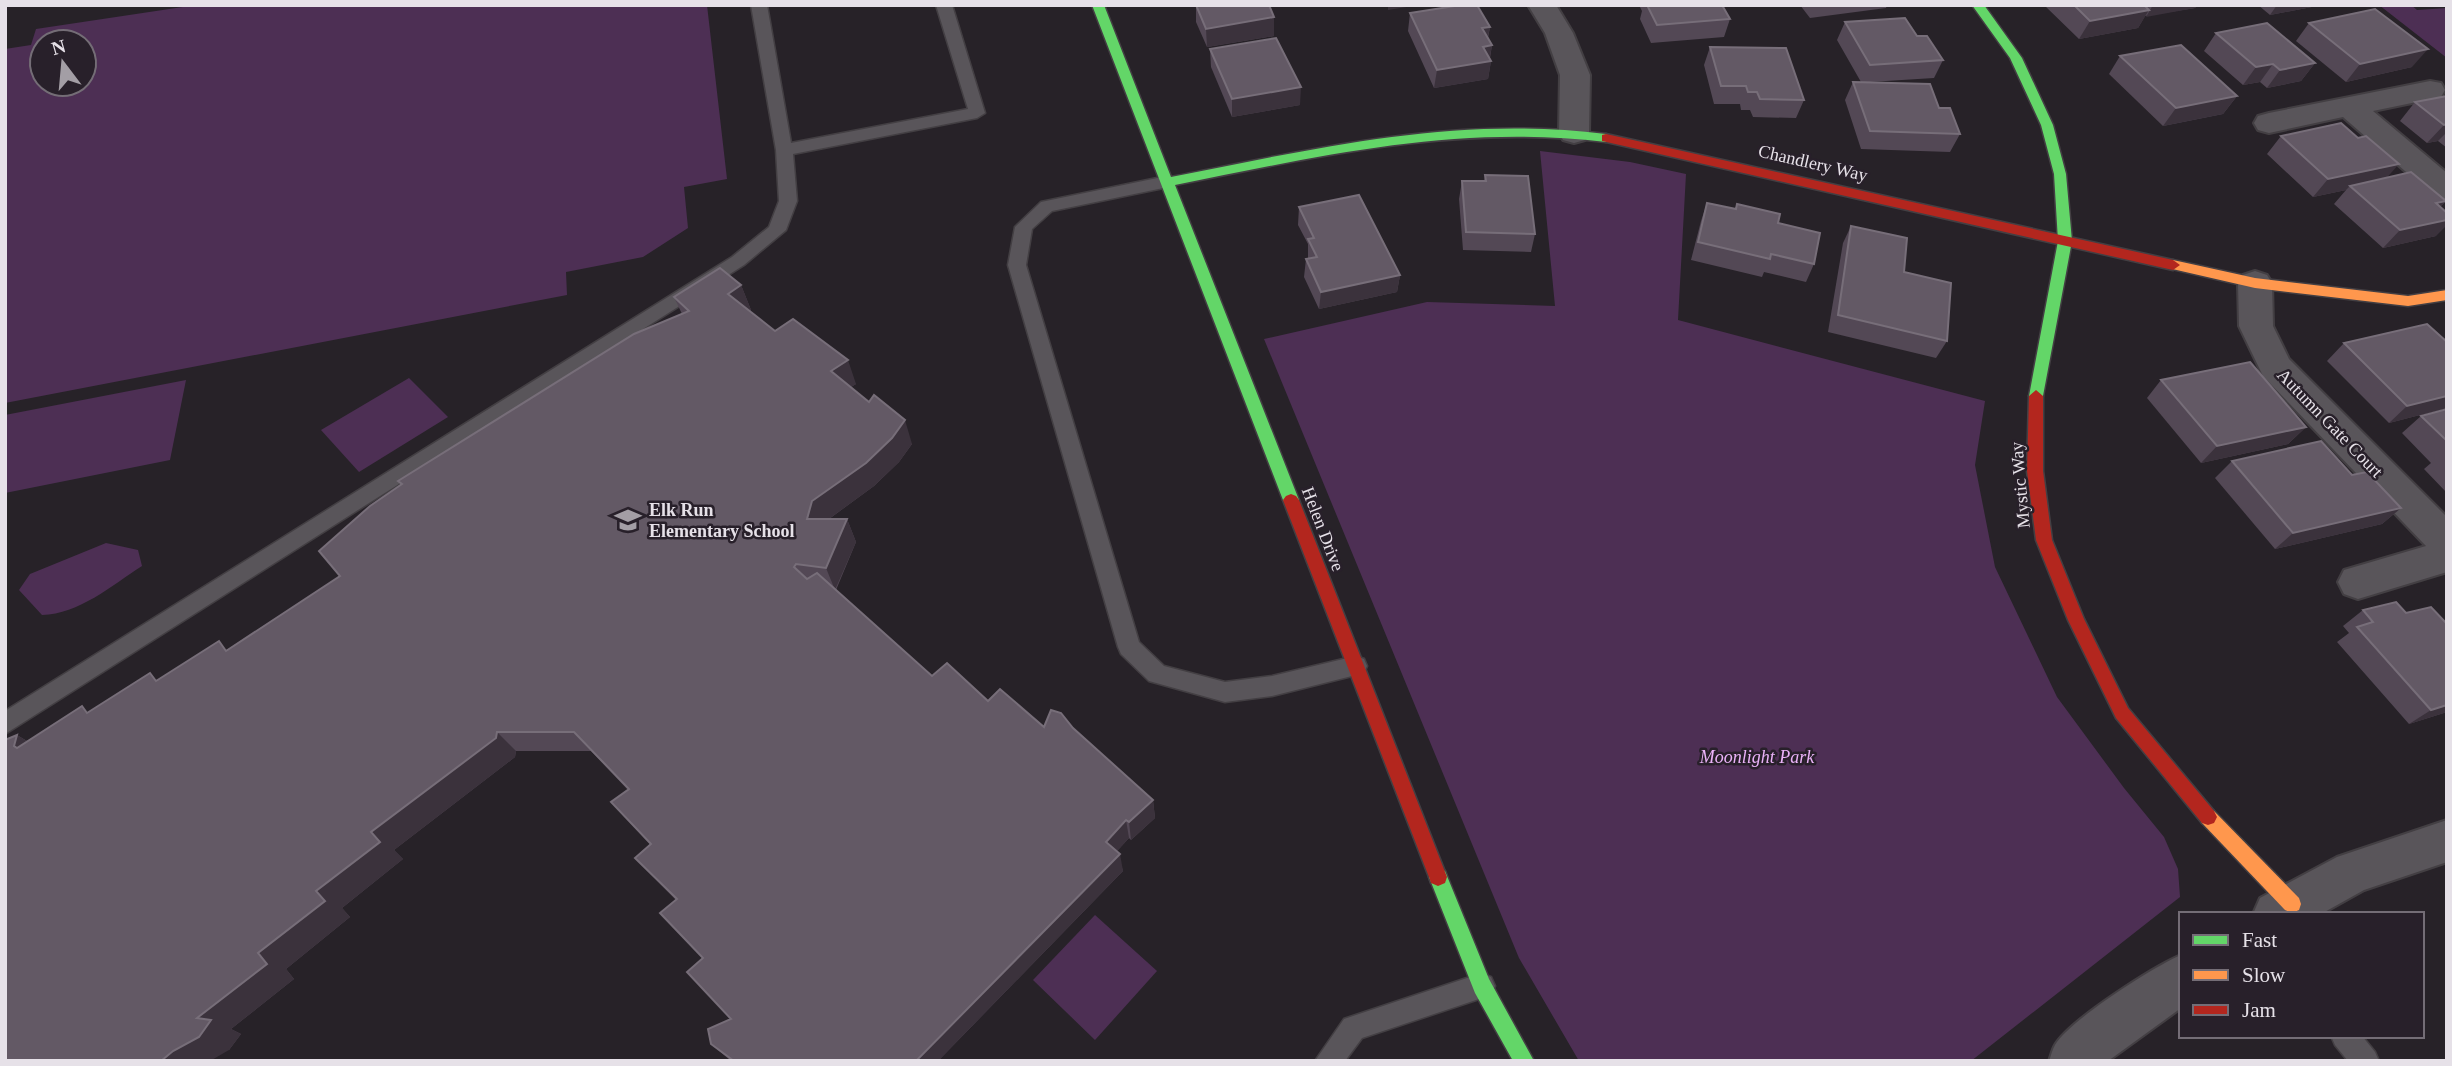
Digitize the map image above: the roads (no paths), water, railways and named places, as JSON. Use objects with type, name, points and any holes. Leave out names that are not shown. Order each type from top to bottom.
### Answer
[{"type":"street","name":"Helen Drive","points":[[1098,5],[1482,986],[1524,1061]]},
{"type":"street","points":[[1542,5],[1559,33],[1575,75],[1574,133]]},
{"type":"street","name":"Mystic Way","points":[[1978,5],[2016,58],[2047,125],[2060,174],[2065,241],[2034,407],[2035,471],[2044,540],[2076,620],[2122,713],[2284,909]]},
{"type":"street","points":[[2269,123],[2430,90]]},
{"type":"street","points":[[2348,106],[2447,190]]},
{"type":"street","name":"Chandlery Way","points":[[1167,182],[1399,139],[1486,133],[1574,133],[1636,143],[2255,283],[2408,301],[2447,295]]},
{"type":"street","name":"Autumn Gate Court","points":[[2255,283],[2256,326],[2275,367],[2447,542]]},
{"type":"street","points":[[2358,582],[2447,556]]},
{"type":"street","points":[[2284,909],[2353,872],[2447,841]]},
{"type":"street","points":[[2073,1061],[2099,1036],[2179,980]]},
{"type":"lane","points":[[5,723],[738,261],[777,230],[788,201],[784,150],[759,5]]},
{"type":"lane","points":[[784,150],[977,113],[944,5]]},
{"type":"lane","points":[[1167,182],[1047,206],[1024,227],[1017,265],[1129,647],[1157,674],[1225,692],[1272,686],[1356,666]]},
{"type":"lane","points":[[1328,1061],[1353,1028],[1482,986]]},
{"type":"lane","points":[[2346,1038],[2366,1061]]},
{"type":"place","name":"Elk Run Elementary School","points":[[628,520]]},
{"type":"park label","name":"Moonlight Park","points":[[1757,757]]}]
